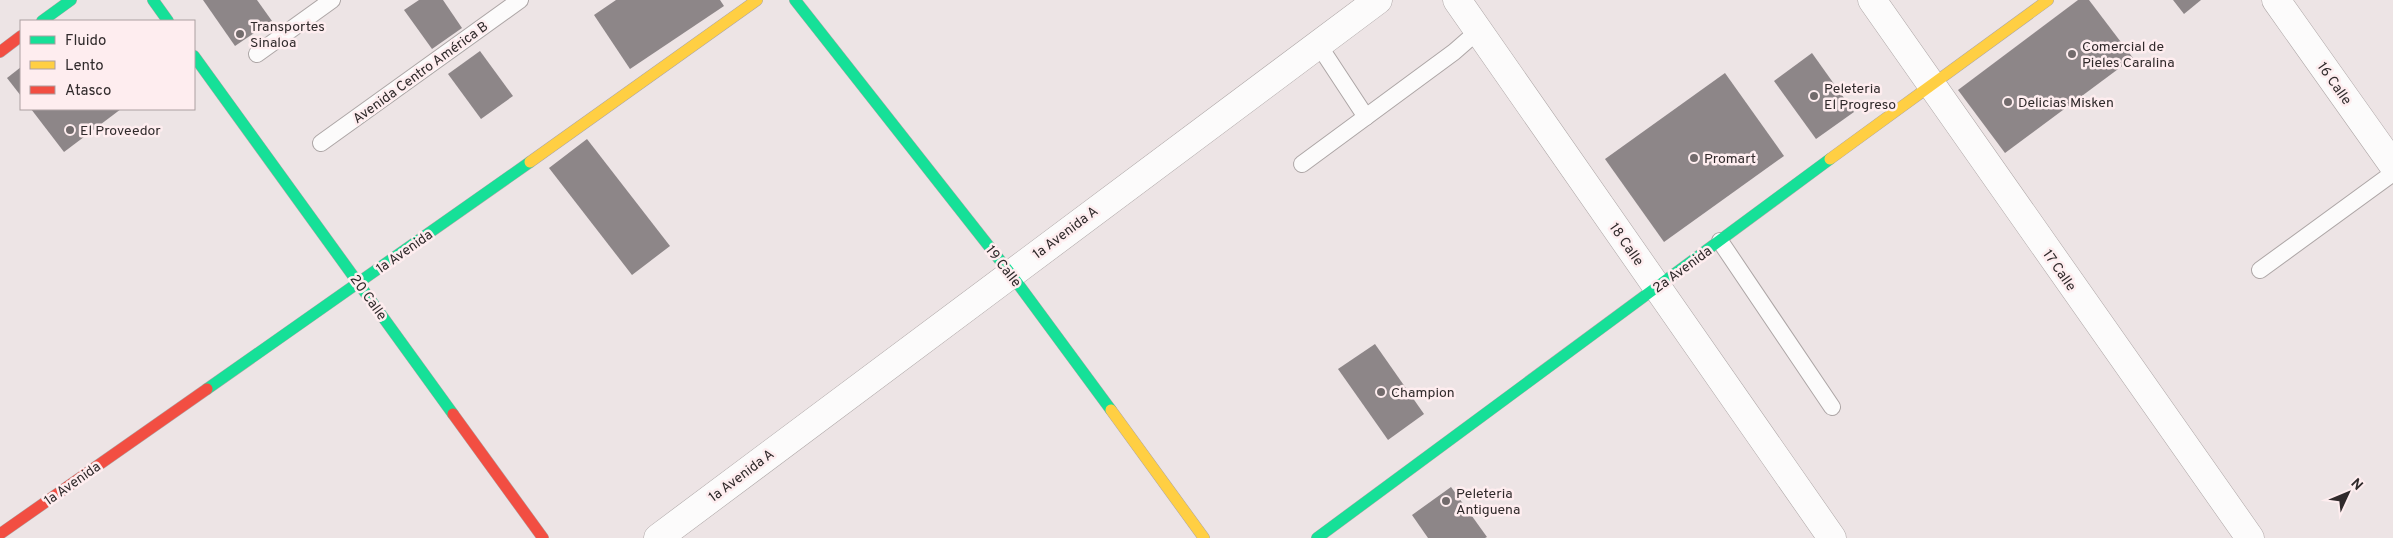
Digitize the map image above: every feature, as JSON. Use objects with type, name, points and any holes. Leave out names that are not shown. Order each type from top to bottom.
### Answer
[{"type":"street","points":[[43,20],[71,0]]},
{"type":"street","points":[[153,0],[167,20]]},
{"type":"street","name":"1a Avenida","points":[[0,534],[359,284],[757,0]]},
{"type":"street","name":"19 Calle","points":[[795,0],[1010,273],[1204,538]]},
{"type":"street","name":"1a Avenida A","points":[[658,538],[1010,273],[1378,0]]},
{"type":"street","name":"18 Calle","points":[[1457,0],[1832,538]]},
{"type":"street","name":"17 Calle","points":[[1872,0],[2250,538]]},
{"type":"street","name":"2a Avenida","points":[[1316,538],[1931,84],[2048,0]]},
{"type":"street","name":"16 Calle","points":[[2276,0],[2393,165]]},
{"type":"street","points":[[0,52],[20,37]]},
{"type":"street","name":"20 Calle","points":[[195,57],[543,538]]},
{"type":"lane","points":[[257,54],[332,0]]},
{"type":"lane","name":"Avenida Centro América B","points":[[320,143],[520,0]]},
{"type":"lane","points":[[1302,164],[1454,52],[1478,31]]},
{"type":"lane","points":[[1318,44],[1366,117]]},
{"type":"lane","points":[[2260,270],[2393,173]]},
{"type":"lane","points":[[1720,241],[1832,407]]},
{"type":"building","name":"Transportes Sinaloa","points":[[203,0],[257,0],[272,21],[235,46]]},
{"type":"building","points":[[419,0],[443,0],[462,28],[432,49],[404,10]]},
{"type":"building","points":[[616,0],[720,0],[724,6],[630,69],[594,15]]},
{"type":"building","points":[[2078,0],[2089,0],[2133,58],[2005,153],[1958,90]]},
{"type":"building","points":[[2173,0],[2201,0],[2184,14]]},
{"type":"building","points":[[480,51],[513,96],[481,119],[448,74]]},
{"type":"building","name":"Peleteria El Progreso","points":[[1812,53],[1854,112],[1816,139],[1774,81]]},
{"type":"building","points":[[20,68],[20,95],[7,78]]},
{"type":"building","name":"Promart","points":[[1725,73],[1784,156],[1664,242],[1605,159]]},
{"type":"building","name":"El Proveedor","points":[[32,110],[120,110],[64,152]]},
{"type":"building","points":[[587,139],[670,246],[632,275],[549,168]]},
{"type":"building","name":"Champion","points":[[1375,344],[1424,414],[1388,440],[1338,369]]},
{"type":"building","name":"Peleteria Antiguena","points":[[1451,487],[1487,537],[1428,538],[1412,515]]},
{"type":"traffic: fast","points":[[43,20],[71,0]]},
{"type":"traffic: fast","points":[[153,0],[167,20]]},
{"type":"traffic: fast","points":[[795,0],[1010,273],[1111,410]]},
{"type":"traffic: fast","points":[[195,57],[453,414]]},
{"type":"traffic: fast","points":[[1317,538],[1830,159]]},
{"type":"traffic: fast","points":[[207,389],[530,162]]},
{"type":"traffic: slow","points":[[530,162],[757,0]]},
{"type":"traffic: slow","points":[[1830,159],[2048,0]]},
{"type":"traffic: slow","points":[[1111,410],[1204,538]]},
{"type":"traffic: jam","points":[[0,52],[20,37]]},
{"type":"traffic: jam","points":[[0,534],[207,389]]},
{"type":"traffic: jam","points":[[453,414],[543,538]]},
{"type":"place","name":"Transportes Sinaloa","points":[[240,34]]},
{"type":"place","name":"Comercial de Pieles Caralina","points":[[2072,54]]},
{"type":"place","name":"Peleteria El Progreso","points":[[1814,96]]},
{"type":"place","name":"Delicias Misken","points":[[2008,102]]},
{"type":"place","name":"El Proveedor","points":[[70,130]]},
{"type":"place","name":"Promart","points":[[1694,158]]},
{"type":"place","name":"Champion","points":[[1381,392]]},
{"type":"place","name":"Peleteria Antiguena","points":[[1446,501]]}]
